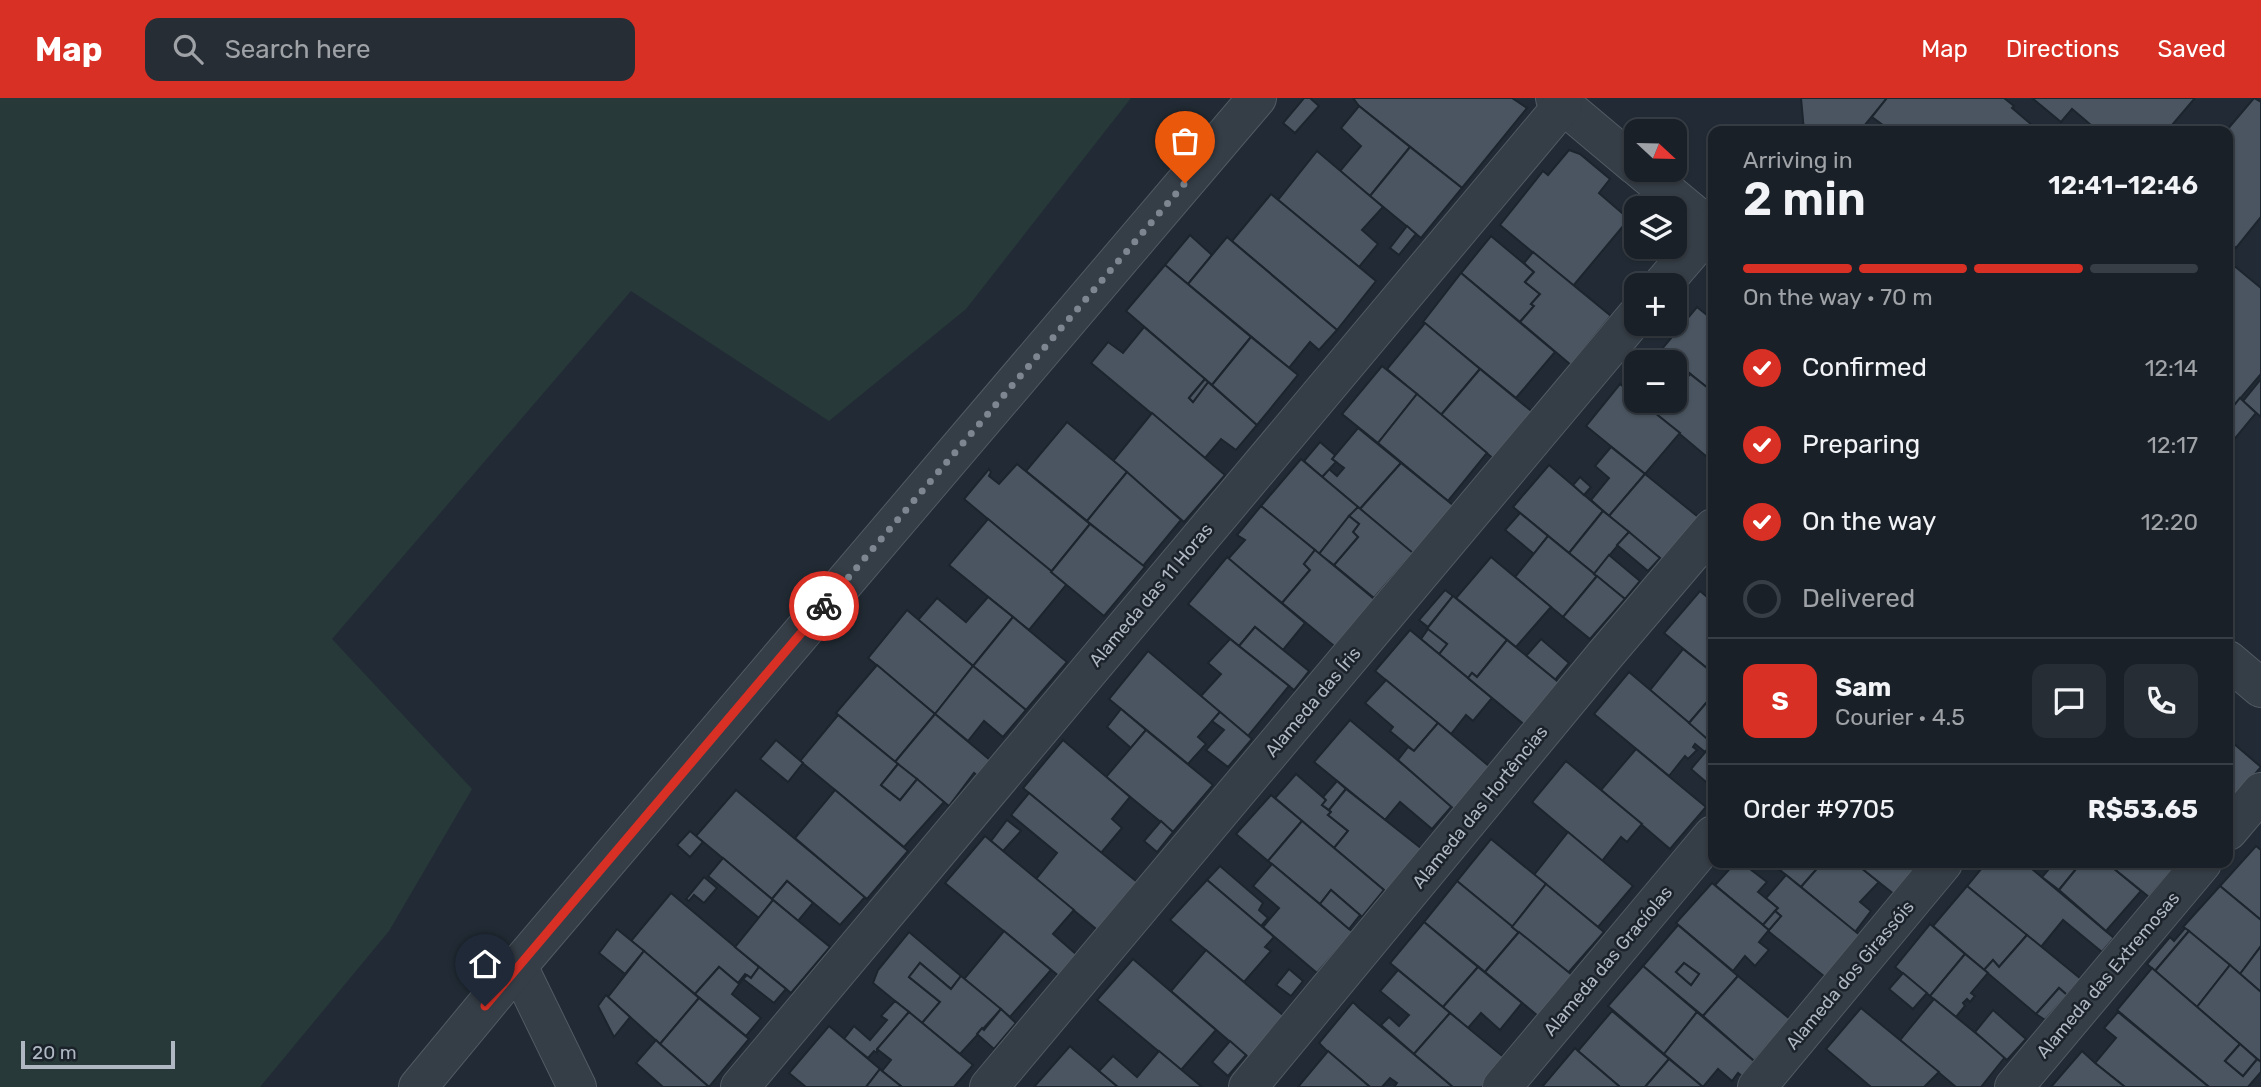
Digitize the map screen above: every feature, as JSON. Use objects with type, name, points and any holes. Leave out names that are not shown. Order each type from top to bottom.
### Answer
[{"type":"street","points":[[418,1087],[1257,98]]},
{"type":"street","points":[[1559,101],[1624,156]]},
{"type":"street","name":"Alameda das 11 Horas","points":[[740,1087],[1559,101]]},
{"type":"street","points":[[1655,182],[1708,226]]},
{"type":"street","points":[[1673,273],[1708,233]]},
{"type":"street","name":"Alameda das Íris","points":[[989,1087],[1624,330]]},
{"type":"street","name":"Alameda das Hortências","points":[[1248,1087],[1708,534]]},
{"type":"street","points":[[2233,664],[2261,688]]},
{"type":"street","points":[[2233,825],[2261,792]]},
{"type":"street","name":"Alameda das Gracíolas","points":[[1502,1087],[1708,841]]},
{"type":"street","name":"Alameda dos Girassóis","points":[[1757,1087],[1939,868]]},
{"type":"street","name":"Alameda das Extremosas","points":[[2014,1087],[2198,868]]},
{"type":"street","points":[[519,966],[577,1087]]},
{"type":"shaded area","points":[[0,98],[1131,98],[966,309],[829,421],[631,291],[332,639],[472,789],[389,931],[260,1087],[0,1087]]},
{"type":"building","points":[[1304,98],[1310,98],[1319,106],[1295,133],[1283,123]]},
{"type":"building","points":[[1353,98],[1512,98],[1527,108],[1462,188],[1359,106]]},
{"type":"building","points":[[1801,98],[1887,98],[1864,126],[1804,126]]},
{"type":"building","points":[[1887,98],[2004,98],[2033,126],[1884,126],[1872,117]]},
{"type":"building","points":[[2032,98],[2195,98],[2171,126],[2092,126],[2072,109],[2061,122]]},
{"type":"building","points":[[2254,98],[2261,102],[2261,217],[2236,248],[2233,245],[2233,126],[2230,126]]},
{"type":"building","points":[[1359,106],[1410,147],[1370,196],[1340,171],[1361,146],[1341,128]]},
{"type":"building","points":[[1410,147],[1462,188],[1421,238],[1370,196]]},
{"type":"building","points":[[1569,150],[1580,154],[1610,179],[1599,193],[1624,215],[1624,225],[1573,286],[1500,225],[1543,171],[1548,175]]},
{"type":"building","points":[[1317,151],[1383,207],[1362,230],[1378,244],[1359,267],[1278,200]]},
{"type":"building","points":[[1271,194],[1376,281],[1337,330],[1232,241]]},
{"type":"building","points":[[1407,226],[1416,234],[1399,255],[1390,248]]},
{"type":"building","points":[[1190,235],[1212,255],[1188,284],[1165,265]]},
{"type":"building","points":[[1491,236],[1534,272],[1525,282],[1540,294],[1520,322],[1461,273]]},
{"type":"building","points":[[1227,237],[1337,330],[1319,350],[1310,342],[1289,368],[1188,284]]},
{"type":"building","points":[[1533,252],[1611,316],[1571,365],[1520,322],[1540,294],[1525,282],[1534,272],[1524,263]]},
{"type":"building","points":[[1165,265],[1251,337],[1212,385],[1126,311]]},
{"type":"building","points":[[2233,265],[2261,288],[2261,374],[2233,407]]},
{"type":"building","points":[[1461,273],[1555,352],[1516,398],[1423,322]]},
{"type":"building","points":[[1697,307],[1708,316],[1708,388],[1687,371],[1687,350],[1661,350],[1673,336],[1687,336],[1687,319]]},
{"type":"building","points":[[1425,323],[1480,369],[1441,415],[1387,369]]},
{"type":"building","points":[[1144,327],[1205,379],[1189,398],[1193,402],[1208,382],[1257,425],[1236,450],[1221,439],[1205,458],[1091,363],[1108,342],[1123,353]]},
{"type":"building","points":[[1251,337],[1298,375],[1257,425],[1212,385]]},
{"type":"building","points":[[1382,366],[1417,394],[1378,443],[1342,414]]},
{"type":"building","points":[[1480,369],[1535,414],[1495,460],[1441,415]]},
{"type":"building","points":[[1690,374],[1708,388],[1708,458],[1656,414],[1687,413],[1687,378]]},
{"type":"building","points":[[1205,379],[1208,382],[1193,402],[1189,398]]},
{"type":"building","points":[[2261,379],[2261,417],[2243,401]]},
{"type":"building","points":[[1620,384],[1624,387],[1624,413],[1655,413],[1680,433],[1645,474],[1586,426]]},
{"type":"building","points":[[1417,394],[1487,453],[1448,501],[1378,443]]},
{"type":"building","points":[[2240,398],[2256,413],[2233,441],[2233,407]]},
{"type":"building","points":[[1152,413],[1225,475],[1184,522],[1113,461]]},
{"type":"building","points":[[1067,422],[1127,472],[1087,521],[1026,471]]},
{"type":"building","points":[[1358,428],[1401,463],[1360,509],[1322,477],[1329,469],[1337,476],[1344,468],[1332,459]]},
{"type":"building","points":[[1320,442],[1335,455],[1332,459],[1336,462],[1322,477],[1304,461]]},
{"type":"building","points":[[1611,447],[1645,474],[1609,516],[1591,500],[1609,478],[1595,466]]},
{"type":"building","points":[[1301,459],[1358,507],[1319,554],[1261,506]]},
{"type":"building","points":[[1401,463],[1459,510],[1418,558],[1360,509]]},
{"type":"building","points":[[1017,464],[1090,524],[1051,572],[964,499],[989,469],[989,476],[999,484]]},
{"type":"building","points":[[1549,465],[1603,511],[1569,553],[1513,507]]},
{"type":"building","points":[[1127,472],[1181,520],[1143,566],[1087,521]]},
{"type":"building","points":[[1645,474],[1702,520],[1666,563],[1609,516]]},
{"type":"building","points":[[1580,477],[1591,487],[1584,495],[1573,485]]},
{"type":"building","points":[[1261,506],[1315,550],[1304,564],[1310,570],[1282,603],[1228,559],[1245,540],[1237,535]]},
{"type":"building","points":[[1358,507],[1413,553],[1374,598],[1334,565],[1358,537],[1353,532],[1359,524],[1349,516]]},
{"type":"building","points":[[1603,511],[1629,532],[1594,574],[1569,553]]},
{"type":"building","points":[[1520,513],[1548,536],[1534,554],[1505,530]]},
{"type":"building","points":[[1349,516],[1359,524],[1353,532],[1358,537],[1334,565],[1319,554]]},
{"type":"building","points":[[988,519],[1067,584],[1029,630],[949,565]]},
{"type":"building","points":[[1090,524],[1145,567],[1104,616],[1051,572]]},
{"type":"building","points":[[1629,532],[1660,558],[1648,571],[1617,545]]},
{"type":"building","points":[[1548,536],[1597,576],[1563,617],[1515,577]]},
{"type":"building","points":[[1315,550],[1379,603],[1339,650],[1282,603],[1310,570],[1304,564]]},
{"type":"building","points":[[1609,555],[1640,581],[1625,599],[1594,574]]},
{"type":"building","points":[[1227,557],[1305,623],[1283,650],[1255,627],[1239,646],[1188,604]]},
{"type":"building","points":[[1491,557],[1551,607],[1516,647],[1456,598]]},
{"type":"building","points":[[1597,576],[1625,599],[1590,639],[1563,617]]},
{"type":"building","points":[[1445,590],[1453,596],[1428,627],[1419,620]]},
{"type":"building","points":[[1700,591],[1708,598],[1708,669],[1664,633]]},
{"type":"building","points":[[1453,596],[1507,640],[1477,677],[1472,673],[1468,678],[1439,654],[1447,644],[1427,629]]},
{"type":"building","points":[[988,597],[1013,617],[973,666],[918,620],[937,598],[966,622]]},
{"type":"building","points":[[907,610],[973,666],[935,714],[868,658]]},
{"type":"building","points":[[1013,617],[1067,662],[1026,710],[973,666]]},
{"type":"building","points":[[1255,627],[1309,671],[1294,690],[1239,646]]},
{"type":"building","points":[[1428,629],[1447,644],[1439,654],[1421,639]]},
{"type":"building","points":[[1410,630],[1492,698],[1473,721],[1466,715],[1451,734],[1375,671]]},
{"type":"building","points":[[1230,639],[1289,686],[1248,736],[1201,696],[1221,674],[1208,663]]},
{"type":"building","points":[[1541,639],[1569,663],[1555,680],[1526,656]]},
{"type":"building","points":[[1507,640],[1562,685],[1527,727],[1468,678],[1472,673],[1477,677]]},
{"type":"building","points":[[1683,649],[1708,669],[1708,701],[1689,723],[1650,690]]},
{"type":"building","points":[[1148,651],[1220,712],[1198,737],[1206,744],[1188,764],[1109,699]]},
{"type":"building","points":[[877,665],[935,714],[895,762],[836,713]]},
{"type":"building","points":[[973,666],[1026,710],[1003,737],[984,721],[968,741],[935,714]]},
{"type":"building","points":[[1629,672],[1708,739],[1708,749],[1705,752],[1695,744],[1693,747],[1697,750],[1688,759],[1685,756],[1669,776],[1594,714]]},
{"type":"building","points":[[1386,680],[1438,723],[1414,751],[1390,731],[1393,727],[1365,703]]},
{"type":"building","points":[[1708,701],[1708,740],[1689,723]]},
{"type":"building","points":[[1121,709],[1146,730],[1131,748],[1107,727]]},
{"type":"building","points":[[1220,712],[1252,739],[1228,767],[1206,750],[1224,730],[1212,721]]},
{"type":"building","points":[[935,714],[990,760],[978,776],[974,773],[949,806],[895,762]]},
{"type":"building","points":[[838,715],[898,764],[881,785],[900,800],[917,779],[944,802],[904,847],[800,761]]},
{"type":"building","points":[[1350,720],[1452,806],[1432,829],[1400,802],[1385,820],[1314,762]]},
{"type":"building","points":[[1438,723],[1490,767],[1455,810],[1398,760],[1408,747],[1414,751]]},
{"type":"building","points":[[1146,730],[1213,785],[1173,832],[1106,777]]},
{"type":"building","points":[[776,740],[803,763],[788,782],[760,759]]},
{"type":"building","points":[[1063,740],[1130,797],[1112,819],[1122,828],[1101,853],[1023,788]]},
{"type":"building","points":[[2233,743],[2261,767],[2233,799]]},
{"type":"building","points":[[1636,749],[1706,807],[1670,849],[1601,790]]},
{"type":"building","points":[[1708,749],[1708,784],[1691,769]]},
{"type":"building","points":[[1566,761],[1642,824],[1627,842],[1621,837],[1602,861],[1532,802]]},
{"type":"building","points":[[898,764],[917,779],[900,800],[881,785]]},
{"type":"building","points":[[1296,774],[1326,800],[1322,805],[1331,812],[1328,815],[1348,831],[1334,848],[1275,798]]},
{"type":"building","points":[[1337,781],[1346,789],[1329,810],[1322,805],[1326,800],[1323,797]]},
{"type":"building","points":[[1346,789],[1422,849],[1386,892],[1334,848],[1348,831],[1328,815],[1331,812],[1329,810]]},
{"type":"building","points":[[736,790],[865,897],[840,925],[787,881],[772,899],[696,836]]},
{"type":"building","points":[[835,790],[908,851],[867,899],[795,838]]},
{"type":"building","points":[[1029,793],[1142,886],[1101,933],[1036,879],[1057,853],[1011,815]]},
{"type":"building","points":[[1271,795],[1302,821],[1268,861],[1236,834]]},
{"type":"building","points":[[1007,820],[1021,831],[1003,851],[991,841]]},
{"type":"building","points":[[1161,821],[1173,832],[1157,852],[1144,841]]},
{"type":"building","points":[[1302,821],[1384,890],[1362,917],[1331,890],[1320,904],[1268,861]]},
{"type":"building","points":[[690,831],[703,842],[690,857],[677,845]]},
{"type":"building","points":[[1568,832],[1633,886],[1598,927],[1534,875]]},
{"type":"building","points":[[985,836],[1074,910],[1053,934],[1077,955],[1060,977],[945,883]]},
{"type":"building","points":[[1491,839],[1546,884],[1512,927],[1457,881]]},
{"type":"building","points":[[2256,846],[2261,850],[2261,920],[2220,886]]},
{"type":"building","points":[[723,858],[773,900],[759,918],[708,876]]},
{"type":"building","points":[[1272,864],[1353,932],[1317,973],[1263,927],[1279,908],[1253,886]]},
{"type":"building","points":[[1220,866],[1263,903],[1259,910],[1268,918],[1261,926],[1207,880]]},
{"type":"building","points":[[1730,868],[1749,868],[1767,882],[1758,892],[1778,908],[1763,925],[1715,885]]},
{"type":"building","points":[[1777,868],[1818,868],[1801,887]]},
{"type":"building","points":[[1818,868],[1861,868],[1879,882],[1860,902],[1871,911],[1855,932],[1801,887]]},
{"type":"building","points":[[1861,868],[1919,868],[1895,895]]},
{"type":"building","points":[[1982,868],[2031,868],[2114,938],[2102,952],[2063,920],[2041,947],[1967,886]]},
{"type":"building","points":[[2050,868],[2077,868],[2059,890],[2042,877]]},
{"type":"building","points":[[2077,868],[2113,868],[2141,891],[2106,931],[2059,890]]},
{"type":"building","points":[[2113,868],[2174,868],[2149,897]]},
{"type":"building","points":[[1786,875],[1861,936],[1825,977],[1768,931],[1781,916],[1775,911],[1778,908],[1766,898]]},
{"type":"building","points":[[704,877],[717,888],[704,903],[694,895],[689,901],[686,899]]},
{"type":"building","points":[[1207,880],[1274,937],[1265,947],[1271,951],[1244,982],[1170,920]]},
{"type":"building","points":[[787,881],[813,903],[798,921],[772,899]]},
{"type":"building","points":[[1457,881],[1519,932],[1485,972],[1424,922]]},
{"type":"building","points":[[1712,883],[1769,930],[1759,942],[1769,950],[1755,966],[1745,956],[1733,971],[1676,923]]},
{"type":"building","points":[[1546,884],[1604,932],[1568,973],[1512,927]]},
{"type":"building","points":[[1967,886],[2027,935],[1999,967],[1993,960],[1984,970],[1933,926]]},
{"type":"building","points":[[2220,886],[2261,920],[2261,946],[2240,974],[2183,927]]},
{"type":"building","points":[[1331,890],[1360,915],[1349,929],[1320,904]]},
{"type":"building","points":[[671,893],[759,967],[751,978],[745,974],[738,983],[719,967],[695,994],[631,941]]},
{"type":"building","points":[[773,900],[830,947],[791,993],[735,947]]},
{"type":"building","points":[[1775,911],[1781,916],[1769,930],[1763,925]]},
{"type":"building","points":[[1424,922],[1478,967],[1443,1007],[1390,963]]},
{"type":"building","points":[[1930,924],[1965,954],[1930,996],[1895,967]]},
{"type":"building","points":[[1678,925],[1738,976],[1703,1016],[1643,966]],"holes":[[[1684,963],[1699,974],[1691,985],[1676,972]]]},
{"type":"building","points":[[2185,928],[2189,931],[2155,971],[2147,964],[2170,937],[2174,941]]},
{"type":"building","points":[[617,929],[644,951],[625,974],[599,953]]},
{"type":"building","points":[[1004,931],[1051,970],[1010,1017],[964,979]]},
{"type":"building","points":[[2189,931],[2230,965],[2197,1007],[2155,971]]},
{"type":"building","points":[[909,932],[961,976],[951,989],[920,963],[909,977],[940,1002],[922,1023],[873,983],[878,970]]},
{"type":"building","points":[[1519,932],[1572,975],[1538,1016],[1485,972]]},
{"type":"building","points":[[2027,935],[2081,979],[2067,995],[2059,988],[2036,1014],[1984,970],[1993,960],[1999,967]]},
{"type":"building","points":[[2261,946],[2261,992],[2240,974]]},
{"type":"building","points":[[1206,950],[1284,1016],[1249,1058],[1171,991]]},
{"type":"building","points":[[644,951],[699,998],[660,1044],[608,997]]},
{"type":"building","points":[[1965,954],[1988,973],[1971,993],[1975,996],[1970,1002],[1967,999],[1963,1003],[1965,1006],[1956,1017],[1930,996]]},
{"type":"building","points":[[1133,959],[1216,1030],[1181,1070],[1097,1000]]},
{"type":"building","points":[[920,963],[951,989],[961,976],[1001,1009],[960,1054],[922,1023],[940,1002],[909,977]]},
{"type":"building","points":[[1684,963],[1699,974],[1691,985],[1676,972]]},
{"type":"building","points":[[2230,965],[2261,992],[2261,1062],[2197,1007]]},
{"type":"building","points":[[1643,966],[1697,1012],[1664,1054],[1608,1006]]},
{"type":"building","points":[[719,967],[738,983],[743,979],[732,994],[761,1018],[746,1036],[695,994]]},
{"type":"building","points":[[759,967],[786,989],[774,1003],[743,979],[747,975],[751,978]]},
{"type":"building","points":[[1478,967],[1522,1003],[1500,1030],[1481,1013],[1468,1028],[1443,1007]]},
{"type":"building","points":[[2152,968],[2240,1044],[2225,1061],[2243,1076],[2257,1059],[2261,1062],[2261,1072],[2248,1087],[2209,1087],[2117,1010]]},
{"type":"building","points":[[1289,969],[1303,981],[1291,996],[1276,985]]},
{"type":"building","points":[[1398,970],[1450,1013],[1414,1054],[1381,1025],[1389,1017],[1399,1026],[1409,1015],[1380,991]]},
{"type":"building","points":[[1903,973],[1927,993],[1913,1009],[1889,989]]},
{"type":"building","points":[[1738,976],[1790,1019],[1754,1061],[1703,1016]]},
{"type":"building","points":[[2059,988],[2067,995],[2045,1020],[2036,1014]]},
{"type":"building","points":[[606,995],[630,1017],[614,1037],[598,1006]]},
{"type":"building","points":[[699,998],[749,1039],[709,1087],[660,1044]]},
{"type":"building","points":[[1934,999],[2005,1057],[1981,1087],[1956,1087],[1900,1040]]},
{"type":"building","points":[[895,1001],[909,1012],[877,1049],[877,1053],[874,1051],[868,1058],[844,1039],[854,1026],[870,1040],[887,1020],[881,1016]]},
{"type":"building","points":[[1353,1002],[1453,1087],[1394,1087],[1397,1083],[1390,1078],[1382,1087],[1370,1087],[1326,1050],[1319,1043]]},
{"type":"building","points":[[1861,1008],[1939,1072],[1924,1087],[1871,1087],[1826,1049]]},
{"type":"building","points":[[1001,1009],[1016,1023],[994,1049],[977,1034],[982,1028],[984,1030]]},
{"type":"building","points":[[1993,1010],[2026,1039],[2007,1060],[1975,1032]]},
{"type":"building","points":[[1612,1011],[1669,1059],[1645,1087],[1620,1087],[1578,1051]]},
{"type":"building","points":[[909,1012],[973,1065],[954,1087],[902,1087],[882,1071],[891,1060],[877,1049]]},
{"type":"building","points":[[1697,1012],[1754,1061],[1742,1076],[1738,1073],[1732,1081],[1718,1069],[1703,1087],[1664,1054]]},
{"type":"building","points":[[2118,1012],[2209,1087],[2125,1087],[2095,1063],[2116,1038],[2104,1028]]},
{"type":"building","points":[[1450,1013],[1506,1059],[1482,1087],[1453,1087],[1414,1054]]},
{"type":"building","points":[[829,1026],[880,1069],[866,1087],[806,1087],[789,1073]]},
{"type":"building","points":[[656,1040],[709,1087],[663,1087],[636,1063]]},
{"type":"building","points":[[1230,1041],[1246,1055],[1228,1076],[1212,1062]]},
{"type":"building","points":[[2240,1044],[2257,1059],[2243,1076],[2225,1061]]},
{"type":"building","points":[[1070,1046],[1073,1049],[1118,1087],[1034,1087]]},
{"type":"building","points":[[1575,1048],[1578,1051],[1620,1087],[1542,1087]]},
{"type":"building","points":[[1159,1051],[1202,1087],[1118,1087],[1099,1071],[1113,1056],[1137,1077]]},
{"type":"building","points":[[1328,1051],[1370,1087],[1298,1087]]},
{"type":"building","points":[[2082,1051],[2095,1063],[2125,1087],[2051,1087]]},
{"type":"building","points":[[1669,1059],[1703,1087],[1645,1087]]},
{"type":"building","points":[[880,1069],[882,1071],[902,1087],[866,1087]]},
{"type":"way so far","points":[[824,606],[1185,183]]},
{"type":"route","points":[[485,1006],[824,606]]}]
